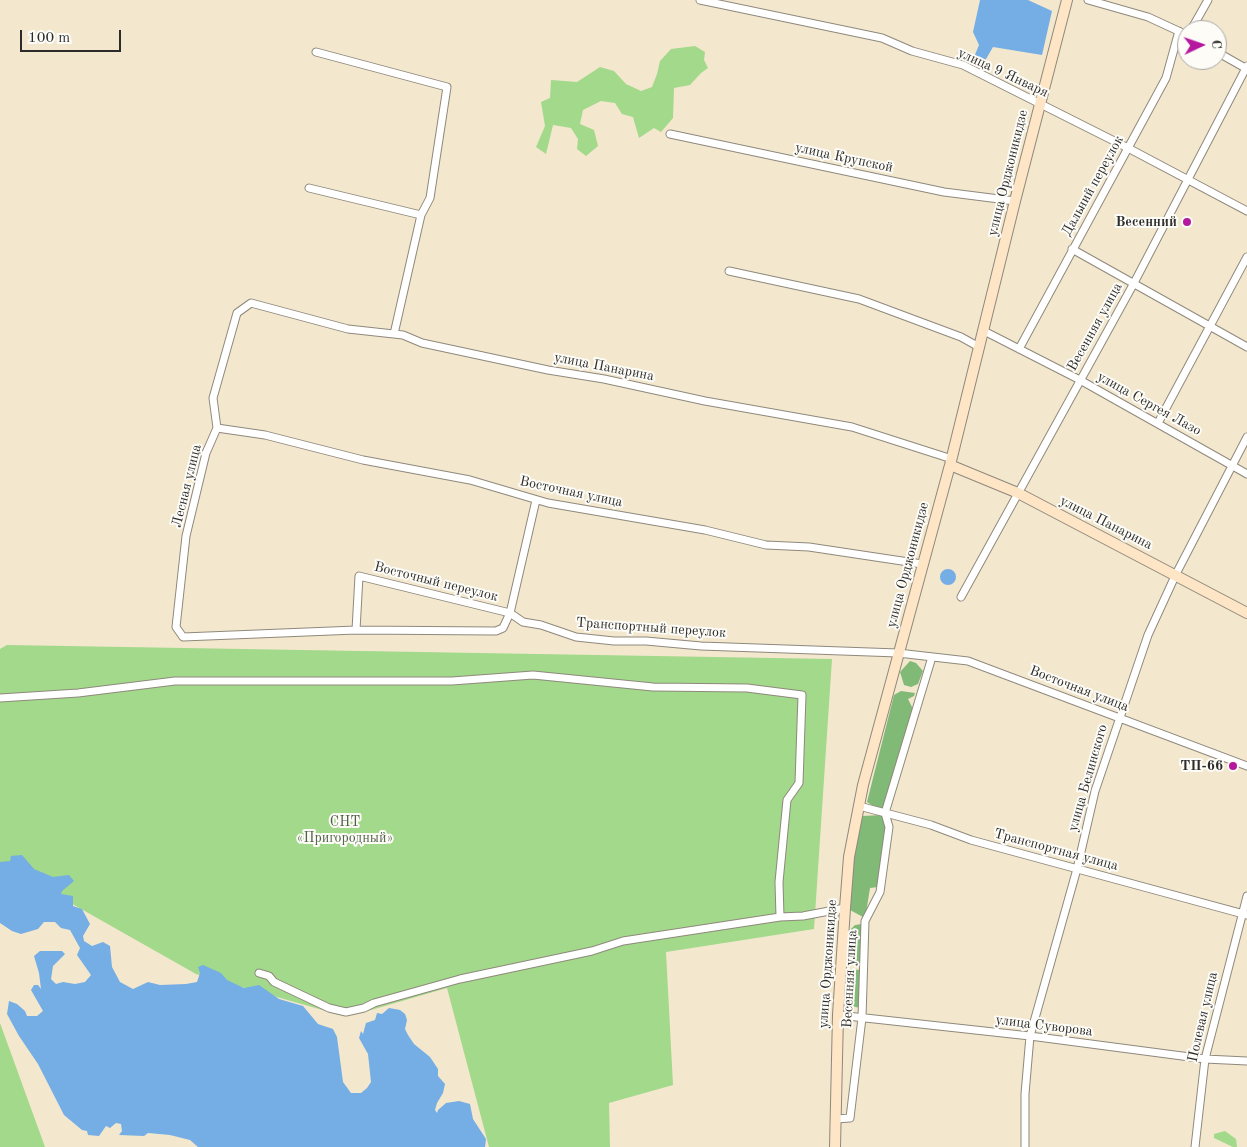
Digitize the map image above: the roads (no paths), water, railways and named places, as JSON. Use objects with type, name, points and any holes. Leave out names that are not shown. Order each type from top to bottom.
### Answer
[{"type":"main road","name":"улица Орджоникидзе","points":[[835,1147],[838,1015],[845,908],[849,857],[863,785],[951,462],[1015,201],[1068,0]]},
{"type":"main road","name":"улица Панарина","points":[[951,462],[1018,493],[1176,574],[1247,613]]},
{"type":"street","name":"улица 9 Января","points":[[700,0],[882,38],[912,51],[963,65],[1128,148],[1247,211]]},
{"type":"street","points":[[1088,0],[1148,18],[1177,31]]},
{"type":"street","points":[[1197,20],[1208,0]]},
{"type":"street","name":"Дальний переулок","points":[[1019,349],[1166,78],[1177,35]]},
{"type":"street","points":[[316,52],[446,87],[430,198],[421,215],[394,334]]},
{"type":"street","points":[[1227,57],[1247,68]]},
{"type":"street","name":"Весенняя улица","points":[[961,597],[1134,283],[1247,68]]},
{"type":"street","name":"улица Крупской","points":[[670,134],[944,192],[1015,201]]},
{"type":"street","points":[[310,188],[421,215]]},
{"type":"street","points":[[1072,249],[1247,347]]},
{"type":"street","points":[[1158,423],[1247,257]]},
{"type":"street","points":[[729,271],[860,299],[961,337],[979,347]]},
{"type":"street","name":"улица Панарина","points":[[217,428],[213,398],[237,313],[251,303],[348,329],[404,334],[422,343],[548,370],[604,379],[705,401],[852,427],[951,462]]},
{"type":"street","name":"улица Сергея Лазо","points":[[984,331],[1080,380],[1247,474]]},
{"type":"street","name":"Восточная улица","points":[[217,428],[265,435],[364,460],[470,480],[536,500],[705,530],[766,545],[809,547],[922,564]]},
{"type":"street","name":"Лесная улица","points":[[217,428],[206,453],[186,536],[176,627],[182,637],[356,630]]},
{"type":"street","name":"улица Белинского","points":[[1025,1147],[1025,1094],[1030,1036],[1077,869],[1095,791],[1118,718],[1148,636],[1176,574],[1247,437]]},
{"type":"street","name":"Восточный переулок","points":[[356,630],[359,576],[510,613],[536,500]]},
{"type":"street","points":[[356,630],[496,631],[503,628],[510,613]]},
{"type":"street","name":"Транспортный переулок","points":[[510,613],[522,622],[541,625],[576,637],[595,639],[646,640],[702,646],[898,653]]},
{"type":"street","name":"Восточная улица","points":[[898,653],[968,661],[1247,766]]},
{"type":"street","name":"Весенняя улица","points":[[836,1119],[850,1118],[862,1018],[865,921],[880,892],[889,828],[885,813],[932,657]]},
{"type":"street","points":[[0,698],[78,693],[175,681],[429,679],[452,681],[533,674],[653,687],[747,688],[802,695],[799,783],[787,800],[780,882],[780,917]]},
{"type":"street","name":"Транспортная улица","points":[[859,806],[931,825],[971,840],[1244,914]]},
{"type":"street","name":"Полевая улица","points":[[1195,1147],[1205,1059],[1244,914],[1247,896]]},
{"type":"street","points":[[259,973],[269,976],[274,982],[330,1008],[346,1012],[460,979],[592,951],[623,941],[780,917],[803,916],[845,908]]},
{"type":"street","name":"улица Суворова","points":[[838,1015],[1030,1036],[1205,1059],[1247,1062]]},
{"type":"water","points":[[980,0],[1028,0],[1052,11],[1042,55],[993,47],[982,66],[972,62],[979,45],[973,32]]},
{"type":"water","points":[[945,569],[951,569],[956,574],[954,583],[945,585],[940,580],[940,574]]},
{"type":"water","points":[[22,855],[34,869],[53,877],[69,875],[74,881],[61,894],[73,896],[73,906],[82,909],[90,924],[83,936],[84,941],[92,946],[103,942],[110,946],[112,967],[120,982],[133,989],[148,982],[160,985],[197,982],[200,973],[198,967],[203,965],[221,973],[227,980],[244,988],[259,985],[279,999],[303,1006],[318,1024],[333,1029],[337,1037],[343,1082],[351,1093],[361,1093],[371,1082],[368,1054],[359,1038],[361,1031],[363,1034],[366,1023],[375,1020],[377,1013],[382,1014],[389,1008],[400,1010],[405,1014],[407,1020],[405,1029],[408,1035],[414,1044],[430,1057],[438,1069],[438,1076],[445,1084],[435,1110],[437,1113],[446,1103],[459,1101],[470,1104],[473,1119],[486,1139],[485,1147],[198,1147],[190,1140],[170,1135],[148,1133],[144,1136],[119,1135],[122,1131],[121,1124],[116,1123],[110,1128],[106,1126],[99,1136],[88,1135],[87,1131],[82,1130],[64,1115],[38,1064],[7,1014],[9,1001],[17,1004],[25,1011],[27,1016],[37,1016],[43,1011],[31,990],[34,985],[38,985],[41,989],[34,956],[40,951],[62,951],[65,954],[53,966],[51,979],[56,984],[63,982],[75,984],[85,982],[91,975],[77,955],[80,948],[70,930],[61,928],[55,922],[44,922],[38,929],[21,934],[12,931],[0,923],[0,862],[10,861],[11,856]]},
{"type":"place","name":"Весенний","points":[[1187,222]]},
{"type":"place","name":"ТП-66","points":[[1233,766]]},
{"type":"park label","name":"СНТ «Пригородный»","points":[[345,830]]}]
